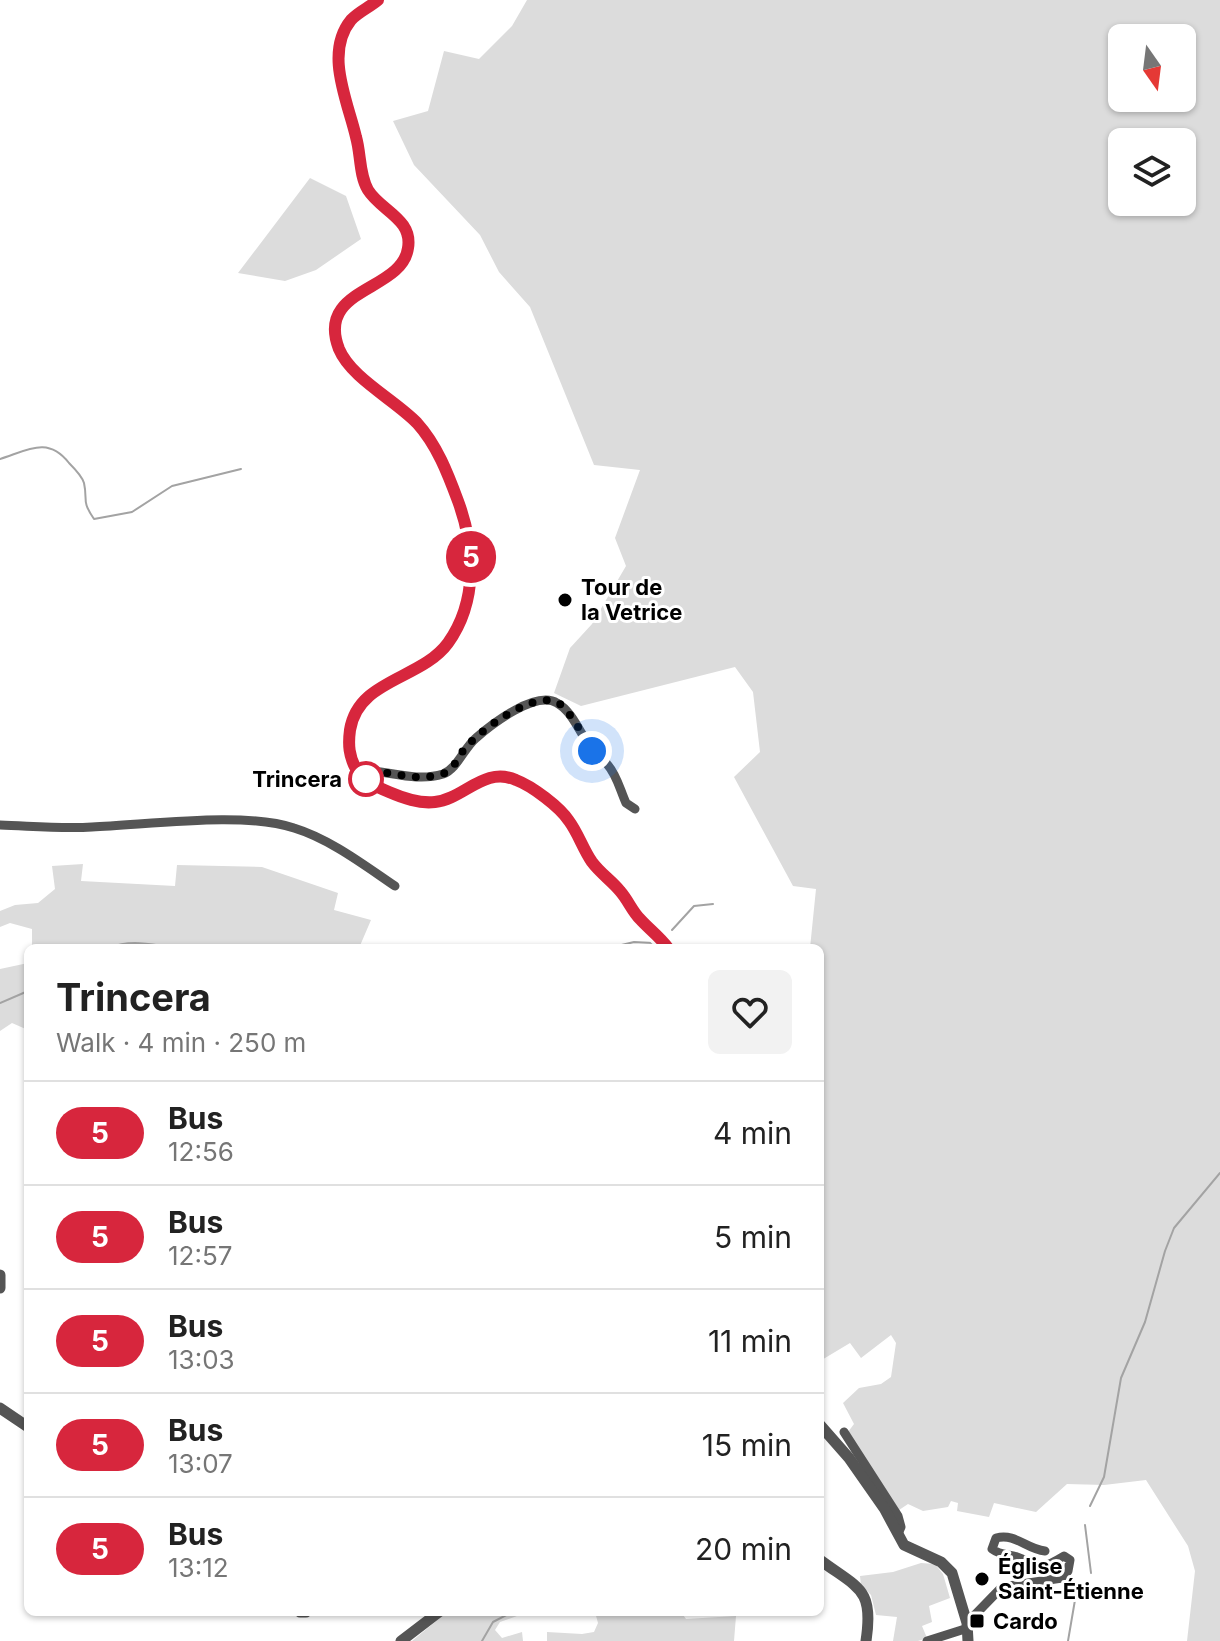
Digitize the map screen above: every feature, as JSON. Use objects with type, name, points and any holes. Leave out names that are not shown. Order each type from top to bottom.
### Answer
[{"type":"street","points":[[378,0],[349,22],[340,49],[339,68],[368,190],[405,225],[409,239],[407,254],[398,268],[344,304],[336,321],[335,333],[348,365],[419,425],[438,453],[460,506],[469,538],[471,575],[460,621],[447,644],[432,659],[374,691],[359,707],[351,722],[348,742],[350,756],[361,777],[412,800],[433,803],[450,799],[484,778],[501,776],[516,780],[556,806],[569,820],[593,863],[664,944]]},
{"type":"street","points":[[357,770],[419,776],[443,774],[453,768],[467,746],[503,717],[538,700],[549,699],[560,704],[592,751],[607,764],[616,776],[626,803],[635,809]]},
{"type":"street","points":[[0,825],[88,827],[224,821],[265,823],[294,828],[332,846],[395,886]]},
{"type":"street","points":[[0,1275],[0,1288]]},
{"type":"street","points":[[0,1408],[24,1424]]},
{"type":"street","points":[[824,1430],[884,1508],[904,1545],[948,1567],[968,1626],[968,1641]]},
{"type":"street","points":[[844,1432],[898,1516],[901,1527],[898,1534]]},
{"type":"street","points":[[927,1641],[968,1626],[988,1600],[1005,1586],[1062,1578],[1068,1571],[1071,1563],[1064,1556],[1045,1568],[1038,1568],[1014,1556],[996,1553],[992,1549],[996,1538],[1007,1535],[1045,1551]]},
{"type":"street","points":[[824,1563],[860,1590],[867,1600],[871,1613],[866,1641]]},
{"type":"street","points":[[401,1641],[434,1616]]},
{"type":"shaded area","points":[[527,0],[1220,0],[1220,1641],[1187,1641],[1195,1571],[1188,1546],[1146,1480],[1104,1485],[1067,1484],[1036,1512],[994,1503],[989,1517],[957,1511],[958,1503],[951,1501],[948,1507],[923,1511],[908,1504],[899,1510],[848,1432],[854,1424],[843,1403],[859,1388],[881,1384],[891,1377],[896,1343],[891,1335],[861,1358],[850,1343],[824,1359],[824,944],[810,944],[816,889],[793,886],[734,777],[760,752],[753,692],[735,667],[581,706],[554,693],[570,648],[592,624],[626,566],[615,538],[640,470],[594,465],[530,307],[499,272],[480,235],[414,165],[393,121],[428,111],[444,51],[479,59],[512,26]]},
{"type":"shaded area","points":[[310,178],[346,196],[361,239],[316,270],[285,281],[238,273]]},
{"type":"shaded area","points":[[83,864],[81,881],[175,886],[177,865],[262,867],[338,893],[334,910],[371,920],[361,944],[32,944],[32,929],[10,923],[0,927],[0,911],[15,905],[38,903],[55,889],[52,866]]},
{"type":"shaded area","points":[[24,964],[24,1028],[12,1023],[0,1031],[0,969]]},
{"type":"shaded area","points":[[921,1563],[935,1564],[943,1574],[950,1598],[929,1606],[932,1622],[922,1626],[927,1638],[893,1641],[897,1617],[876,1615],[871,1595],[861,1585],[860,1576],[893,1572]]},
{"type":"shaded area","points":[[442,1616],[517,1616],[500,1622],[495,1630],[502,1638],[522,1632],[523,1641],[412,1641]]},
{"type":"shaded area","points":[[596,1616],[684,1616],[686,1619],[736,1616],[734,1641],[547,1641],[547,1632],[594,1632],[598,1623]]},
{"type":"waterway","points":[[0,459],[45,447],[61,455],[83,480],[86,504],[94,519],[132,512],[172,486],[241,469]]},
{"type":"waterway","points":[[672,930],[694,906],[713,904]]},
{"type":"waterway","points":[[626,944],[653,943]]},
{"type":"waterway","points":[[126,944],[144,944]]},
{"type":"waterway","points":[[0,1003],[24,993]]},
{"type":"waterway","points":[[1090,1506],[1104,1477],[1121,1378],[1145,1322],[1165,1251],[1174,1228],[1220,1173]]},
{"type":"waterway","points":[[1085,1525],[1091,1573]]},
{"type":"waterway","points":[[1068,1641],[1075,1600],[1083,1588]]},
{"type":"waterway","points":[[482,1641],[493,1622],[504,1616]]},
{"type":"bus line","name":"5","points":[[378,0],[349,22],[340,49],[339,68],[368,190],[405,225],[409,239],[407,254],[398,268],[344,304],[336,321],[335,333],[348,365],[419,425],[438,453],[460,506],[469,538],[471,575],[460,621],[447,644],[432,659],[374,691],[359,707],[351,722],[348,742],[350,756],[361,777],[379,788],[412,800],[433,803],[450,799],[484,778],[501,776],[516,780],[556,806],[569,820],[593,863],[620,891],[640,920],[665,944]]},
{"type":"place","name":"Tour de la Vetrice","points":[[565,600]]},
{"type":"place","name":"Trincera","points":[[366,779]]},
{"type":"place","name":"Église Saint-Étienne","points":[[982,1579]]},
{"type":"place","name":"Cardo","points":[[977,1621]]},
{"type":"route","points":[[366,779],[357,770],[395,775],[443,774],[453,768],[465,748],[477,737],[503,717],[538,700],[549,699],[560,704],[592,751]]}]
